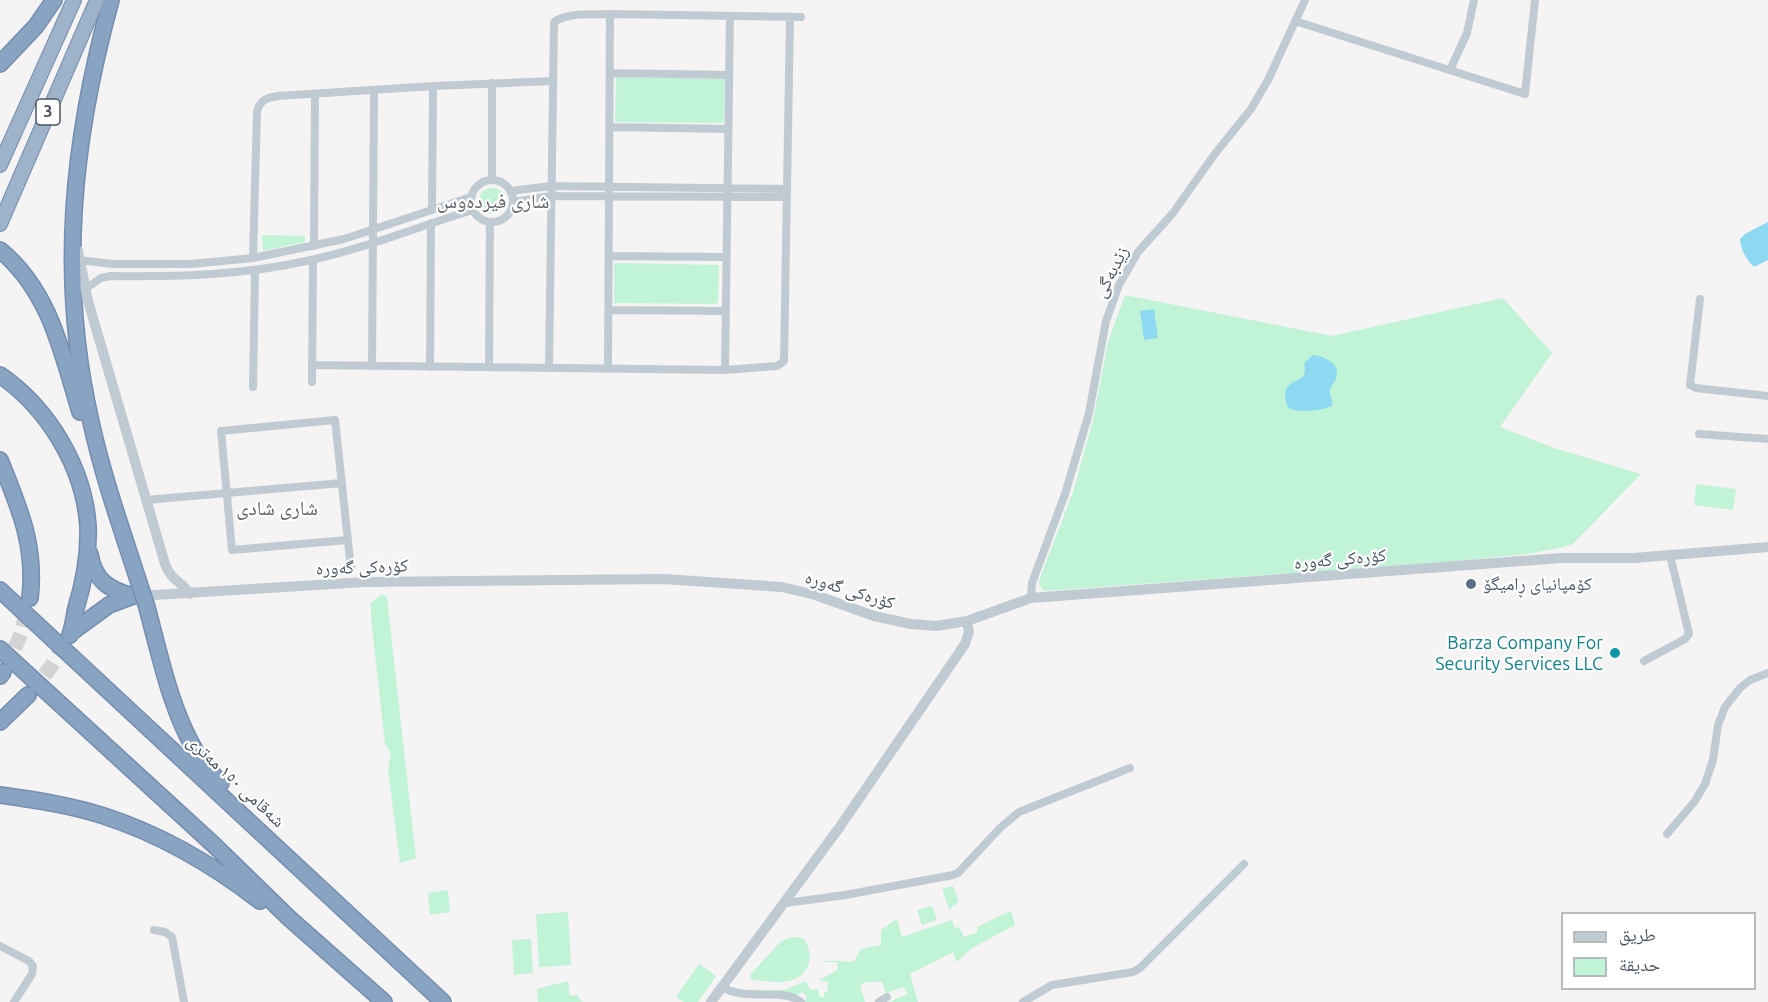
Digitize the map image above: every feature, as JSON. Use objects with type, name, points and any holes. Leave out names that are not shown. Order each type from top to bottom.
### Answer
[{"type":"highway","points":[[0,64],[36,26],[54,0]]},
{"type":"highway","name":"3","points":[[0,165],[74,0]]},
{"type":"highway","name":"3","points":[[0,224],[97,0]]},
{"type":"highway","points":[[111,0],[81,133],[74,218],[72,262],[78,348],[89,413],[139,595],[175,707],[196,752],[251,821]]},
{"type":"highway","points":[[0,250],[23,273],[47,311],[84,425],[103,470]]},
{"type":"highway","points":[[0,375],[35,405],[69,457],[84,500],[94,572],[113,590],[139,595]]},
{"type":"highway","points":[[0,460],[19,507],[28,539],[32,570],[30,598]]},
{"type":"highway","points":[[88,540],[82,583],[71,633],[109,605],[139,595]]},
{"type":"highway","name":"شەقامی ١٥٠ مەتری","points":[[0,590],[443,1002]]},
{"type":"highway","points":[[0,649],[214,845],[289,918],[384,1002]]},
{"type":"highway","points":[[1,669],[25,672]]},
{"type":"highway","points":[[0,722],[28,695]]},
{"type":"highway","points":[[0,795],[78,809],[126,823],[148,833],[222,873],[358,978]]},
{"type":"street","name":"زێدبەگی","points":[[1031,598],[1032,583],[1065,494],[1089,413],[1106,321],[1119,285],[1138,252],[1173,213],[1251,109],[1268,80],[1305,0]]},
{"type":"street","points":[[1450,70],[1467,33],[1474,0]]},
{"type":"street","points":[[1295,21],[1526,94],[1535,0]]},
{"type":"street","points":[[608,368],[610,14]]},
{"type":"street","points":[[549,366],[554,22],[560,18],[610,14],[801,17]]},
{"type":"street","points":[[725,370],[730,16]]},
{"type":"street","points":[[312,365],[549,366],[725,370],[777,366],[784,361],[790,18]]},
{"type":"street","points":[[610,73],[729,75]]},
{"type":"street","points":[[254,258],[259,105],[262,100],[432,86],[553,81]]},
{"type":"street","points":[[492,83],[492,180]]},
{"type":"street","points":[[432,86],[432,209]]},
{"type":"street","points":[[372,366],[374,90]]},
{"type":"street","points":[[314,246],[315,94]]},
{"type":"street","points":[[610,128],[728,129]]},
{"type":"street","points":[[492,180],[505,185],[510,191],[513,202],[506,216],[500,220],[490,222],[480,218],[473,210],[471,197],[479,184],[492,180]]},
{"type":"street","points":[[510,191],[550,186],[609,191],[786,193]]},
{"type":"street","points":[[513,202],[609,191]]},
{"type":"street","points":[[79,260],[112,264],[180,264],[254,258],[314,246],[471,197]]},
{"type":"street","points":[[85,289],[100,278],[111,276],[200,275],[255,270],[313,260],[473,210]]},
{"type":"street","points":[[74,218],[85,289],[168,572],[190,594]]},
{"type":"street","points":[[430,367],[431,222]]},
{"type":"street","points":[[489,366],[490,222]]},
{"type":"street","points":[[609,256],[726,257]]},
{"type":"street","points":[[312,382],[313,260]]},
{"type":"street","points":[[253,387],[255,270]]},
{"type":"street","points":[[1700,299],[1690,385],[1696,388],[1768,396]]},
{"type":"street","points":[[609,310],[726,311]]},
{"type":"street","points":[[348,540],[232,550],[221,431],[335,420],[342,483],[348,540],[351,569]]},
{"type":"street","points":[[1698,434],[1768,439]]},
{"type":"street","points":[[146,500],[342,483]]},
{"type":"street","name":"کۆرەکی گەورە","points":[[139,595],[190,594],[366,582],[664,579],[782,587],[815,595],[874,616],[911,624],[936,626],[967,621],[1031,598],[1561,558],[1634,558],[1766,547]]},
{"type":"street","points":[[1644,661],[1685,639],[1689,634],[1670,555]]},
{"type":"street","points":[[711,1002],[786,903],[965,644],[969,632],[967,621]]},
{"type":"street","points":[[1667,834],[1695,801],[1705,784],[1713,760],[1718,725],[1725,707],[1740,688],[1750,680],[1768,673]]},
{"type":"street","points":[[786,903],[845,895],[953,875],[958,873],[1000,828],[1019,812],[1130,768]]},
{"type":"street","points":[[1023,1002],[1052,985],[1133,972],[1140,968],[1244,864]]},
{"type":"street","points":[[154,930],[165,932],[172,937],[184,1002]]},
{"type":"street","points":[[0,946],[33,966],[32,974],[14,1002]]},
{"type":"street","points":[[722,987],[738,995],[791,997],[801,1002]]},
{"type":"green space","points":[[616,77],[725,79],[724,121],[721,123],[615,122]]},
{"type":"green space","points":[[492,188],[501,192],[505,201],[501,210],[492,214],[483,210],[479,201],[483,192]]},
{"type":"green space","points":[[262,235],[305,236],[305,242],[263,251]]},
{"type":"green space","points":[[614,263],[719,265],[718,302],[715,304],[614,303]]},
{"type":"green space","points":[[1125,295],[1332,336],[1503,298],[1552,353],[1500,427],[1554,448],[1641,474],[1573,544],[1559,548],[1527,554],[1445,562],[1044,591],[1038,583],[1073,492],[1093,420],[1108,342]]},
{"type":"green space","points":[[1696,484],[1736,489],[1733,510],[1694,505]]},
{"type":"green space","points":[[382,594],[387,597],[416,858],[400,863],[388,769],[391,753],[385,744],[371,618],[371,603]]},
{"type":"green space","points":[[953,886],[959,902],[949,909],[942,889]]},
{"type":"green space","points":[[448,890],[450,912],[430,915],[428,893]]},
{"type":"green space","points":[[932,906],[937,920],[922,925],[917,910]]},
{"type":"green space","points":[[1011,911],[1015,925],[972,948],[957,962],[953,952],[910,974],[918,1002],[889,1002],[908,994],[904,987],[886,993],[882,982],[867,982],[860,985],[865,1002],[805,1002],[807,997],[802,992],[796,996],[748,994],[749,990],[784,990],[806,981],[810,990],[818,989],[820,997],[824,997],[828,982],[819,980],[838,970],[837,962],[821,962],[854,961],[861,949],[881,945],[881,930],[897,919],[902,937],[952,920],[955,928],[959,927],[964,937],[978,932],[977,927]]},
{"type":"green space","points":[[568,912],[571,965],[539,967],[536,914]]},
{"type":"green space","points":[[793,937],[803,938],[809,950],[809,962],[803,973],[787,981],[753,980],[750,977],[781,941]]},
{"type":"green space","points":[[531,939],[533,973],[514,975],[512,940]]},
{"type":"green space","points":[[699,964],[716,976],[698,1002],[684,1002],[676,997]]},
{"type":"green space","points":[[568,981],[570,996],[577,995],[581,1001],[585,1002],[538,1002],[537,989]]},
{"type":"water","points":[[1768,222],[1768,260],[1754,267],[1744,254],[1740,239]]},
{"type":"water","points":[[1154,309],[1158,338],[1144,340],[1140,311]]},
{"type":"water","points":[[1313,355],[1327,359],[1336,369],[1336,379],[1330,390],[1332,406],[1310,411],[1288,408],[1285,397],[1286,389],[1302,378],[1305,372],[1304,363]]},
{"type":"tunnel","points":[[5,669],[21,634],[30,598]]},
{"type":"tunnel","points":[[30,693],[50,668],[68,639]]},
{"type":"place","name":"کۆمپانیای ڕامیگۆ","points":[[1471,584]]},
{"type":"place","name":"Barza Company For Security Services LLC","points":[[1615,653]]},
{"type":"district","name":"شاری فیردەوس","points":[[493,201]]},
{"type":"district","name":"شاری شادی","points":[[277,508]]}]
